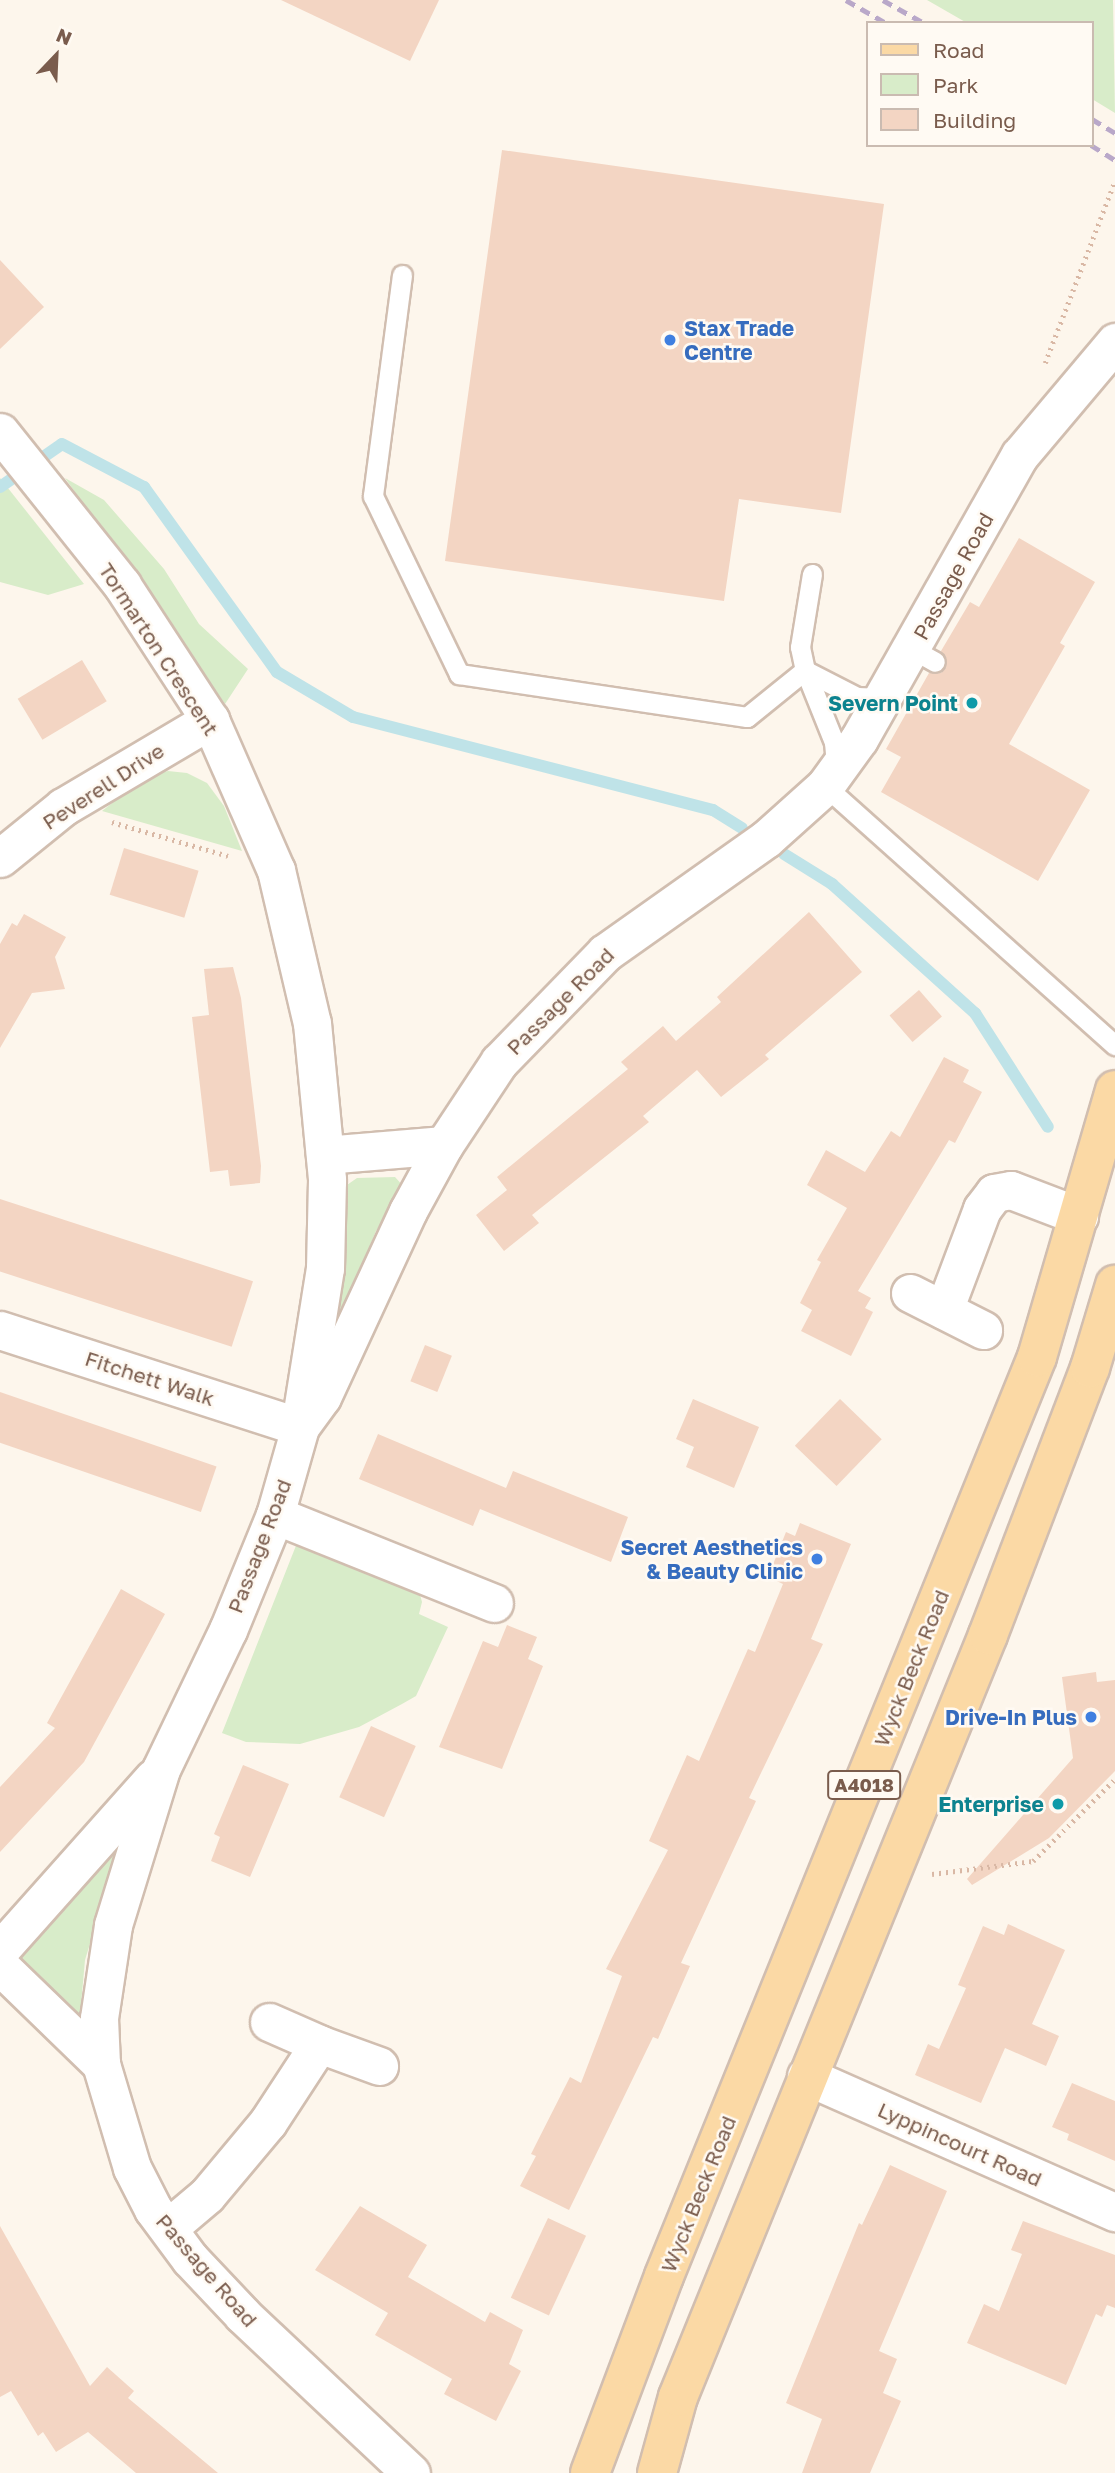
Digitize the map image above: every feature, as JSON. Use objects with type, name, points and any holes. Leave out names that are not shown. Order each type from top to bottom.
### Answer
[{"type":"main road","name":"Wyck Beck Road","points":[[590,2463],[1037,1357],[1115,1090]]},
{"type":"main road","name":"A4018","points":[[657,2473],[678,2397],[806,2076],[889,1880],[1070,1419],[1115,1285]]},
{"type":"street","name":"Passage Road","points":[[411,2473],[243,2315],[167,2228],[132,2168],[101,2064],[102,1974],[161,1769],[228,1629],[275,1515],[300,1427],[322,1397],[408,1211],[444,1145],[499,1062],[605,953],[766,839],[831,778],[883,698],[923,655],[1020,455],[1115,342]]},
{"type":"street","name":"Tormarton Crescent","points":[[0,432],[122,585],[210,720],[276,870],[312,1023],[325,1155],[325,1268],[300,1427]]},
{"type":"street","name":"Peverell Drive","points":[[0,858],[64,807],[210,720]]},
{"type":"street","points":[[325,1155],[444,1145]]},
{"type":"street","points":[[944,1310],[982,1209],[994,1193],[1011,1190],[1079,1216]]},
{"type":"street","points":[[910,1293],[983,1330]]},
{"type":"street","name":"Fitchett Walk","points":[[0,1329],[300,1427]]},
{"type":"street","points":[[275,1515],[439,1598],[494,1603]]},
{"type":"street","name":"Passage Road","points":[[0,1950],[161,1769]]},
{"type":"street","points":[[0,1966],[101,2064]]},
{"type":"street","points":[[269,2022],[379,2066]]},
{"type":"street","points":[[167,2228],[207,2195],[268,2122],[319,2044]]},
{"type":"street","name":"Lyppincourt Road","points":[[806,2076],[1115,2212]]},
{"type":"lane","points":[[402,275],[373,496],[458,674],[747,716],[805,670]]},
{"type":"lane","points":[[812,574],[800,647],[805,670],[834,741],[831,778],[1115,1045]]},
{"type":"lane","points":[[805,670],[857,697],[883,698]]},
{"type":"path","points":[[1041,373],[1111,198],[1115,181]]},
{"type":"path","points":[[64,807],[276,870]]},
{"type":"path","points":[[889,1880],[1033,1861],[1115,1779]]},
{"type":"green space","points":[[927,0],[1113,0],[1115,113],[1094,100],[1094,21],[964,21]]},
{"type":"green space","points":[[0,478],[84,584],[48,595],[0,582]]},
{"type":"green space","points":[[65,478],[104,500],[164,569],[199,624],[248,669],[225,704]]},
{"type":"green space","points":[[168,771],[187,773],[207,783],[224,806],[242,851],[102,811],[144,778]]},
{"type":"green space","points":[[395,1177],[405,1188],[376,1231],[341,1316],[335,1317],[342,1196],[347,1185],[357,1178]]},
{"type":"green space","points":[[299,1538],[417,1584],[422,1602],[419,1614],[448,1627],[416,1696],[402,1704],[359,1727],[300,1744],[246,1742],[222,1733]]},
{"type":"green space","points":[[121,1842],[85,1960],[80,2016],[73,2019],[19,1961]]},
{"type":"building","points":[[281,0],[439,0],[410,61]]},
{"type":"building","name":"Stax Trade Centre","points":[[502,150],[884,204],[841,513],[739,499],[724,601],[445,561]]},
{"type":"building","points":[[0,260],[44,307],[0,349]]},
{"type":"building","name":"Severn Point","points":[[1019,538],[1095,582],[1060,643],[1065,646],[1009,744],[1090,790],[1038,881],[881,792],[901,757],[886,749],[929,673],[941,673],[946,667],[941,651],[970,602],[979,607]]},
{"type":"building","points":[[82,660],[107,701],[42,740],[18,699]]},
{"type":"building","points":[[124,848],[199,871],[184,918],[110,895]]},
{"type":"building","points":[[809,912],[862,972],[765,1055],[769,1059],[721,1097],[697,1070],[643,1116],[649,1122],[532,1215],[539,1223],[504,1251],[476,1215],[507,1190],[497,1177],[628,1069],[621,1062],[663,1026],[676,1041],[721,1002],[717,997]]},
{"type":"building","points":[[24,914],[66,937],[55,957],[65,989],[32,993],[0,1048],[0,944],[12,923],[17,926]]},
{"type":"building","points":[[233,967],[241,998],[261,1166],[260,1183],[230,1186],[228,1170],[210,1172],[192,1017],[209,1015],[204,969]]},
{"type":"building","points":[[919,990],[942,1016],[913,1042],[890,1016]]},
{"type":"building","points":[[944,1057],[969,1070],[963,1082],[982,1092],[955,1143],[949,1140],[858,1291],[871,1298],[865,1308],[873,1312],[851,1356],[801,1331],[812,1310],[800,1303],[821,1262],[817,1260],[847,1208],[807,1185],[826,1150],[865,1172],[891,1131],[900,1137]]},
{"type":"building","points":[[0,1199],[253,1281],[232,1347],[0,1272]]},
{"type":"building","points":[[425,1345],[452,1356],[437,1392],[410,1381]]},
{"type":"building","points":[[0,1392],[217,1467],[201,1512],[0,1443]]},
{"type":"building","points":[[693,1399],[759,1427],[734,1488],[686,1467],[694,1447],[676,1439]]},
{"type":"building","points":[[840,1399],[882,1439],[837,1486],[795,1446]]},
{"type":"building","points":[[378,1434],[506,1488],[513,1471],[628,1517],[611,1562],[480,1509],[473,1526],[359,1479]]},
{"type":"building","points":[[800,1523],[851,1544],[811,1639],[823,1644],[749,1798],[756,1801],[681,1963],[690,1966],[658,2039],[653,2037],[569,2210],[520,2186],[536,2156],[531,2154],[570,2077],[581,2083],[622,1976],[606,1969],[668,1850],[649,1841],[687,1755],[699,1761],[748,1649],[755,1652],[783,1584],[768,1577],[786,1532],[795,1536]]},
{"type":"building","points":[[121,1589],[165,1614],[84,1762],[0,1852],[0,1787],[55,1728],[47,1723]]},
{"type":"building","points":[[507,1625],[537,1637],[528,1659],[543,1666],[502,1769],[439,1747],[483,1641],[498,1647]]},
{"type":"building","points":[[1096,1672],[1097,1682],[1115,1680],[1115,1771],[1049,1838],[972,1885],[967,1879],[1073,1758],[1062,1677]]},
{"type":"building","points":[[371,1726],[416,1746],[384,1817],[339,1797]]},
{"type":"building","points":[[243,1765],[289,1784],[250,1877],[211,1861],[220,1837],[214,1834]]},
{"type":"building","points":[[1008,1924],[1065,1950],[1032,2024],[1059,2036],[1046,2066],[1005,2048],[981,2103],[915,2075],[928,2044],[939,2049],[966,1988],[958,1985],[983,1926],[1004,1935]]},
{"type":"building","points":[[1072,2083],[1115,2101],[1115,2161],[1067,2140],[1069,2134],[1052,2127]]},
{"type":"building","points":[[890,2165],[947,2191],[879,2351],[897,2359],[883,2393],[901,2401],[870,2473],[802,2473],[822,2419],[786,2403],[859,2223],[862,2225]]},
{"type":"building","points":[[360,2206],[427,2245],[408,2277],[485,2322],[490,2312],[523,2330],[509,2364],[521,2371],[496,2421],[444,2394],[452,2379],[375,2335],[388,2313],[315,2270]]},
{"type":"building","points":[[548,2218],[586,2236],[549,2316],[511,2298]]},
{"type":"building","points":[[1023,2221],[1115,2255],[1115,2308],[1107,2305],[1102,2317],[1096,2314],[1066,2385],[967,2343],[984,2304],[999,2311],[1022,2254],[1011,2250]]},
{"type":"building","points":[[0,2226],[90,2386],[107,2367],[134,2391],[128,2398],[218,2473],[136,2473],[88,2432],[56,2452],[43,2432],[38,2436],[11,2391],[0,2397]]},
{"type":"waterway","points":[[0,487],[62,444],[144,487],[277,672],[353,717],[713,810],[742,828]]},
{"type":"waterway","points":[[784,854],[832,884],[975,1013],[1048,1127]]},
{"type":"railway","points":[[846,0],[883,21]]},
{"type":"railway","points":[[883,0],[920,21]]},
{"type":"railway","points":[[1094,120],[1115,133]]},
{"type":"railway","points":[[1094,147],[1115,160]]},
{"type":"place","name":"Stax Trade Centre","points":[[670,340]]},
{"type":"place","name":"Severn Point","points":[[972,703]]},
{"type":"place","name":"Secret Aesthetics & Beauty Clinic","points":[[817,1559]]},
{"type":"place","name":"Drive-In Plus","points":[[1091,1717]]},
{"type":"place","name":"Enterprise","points":[[1058,1804]]}]
